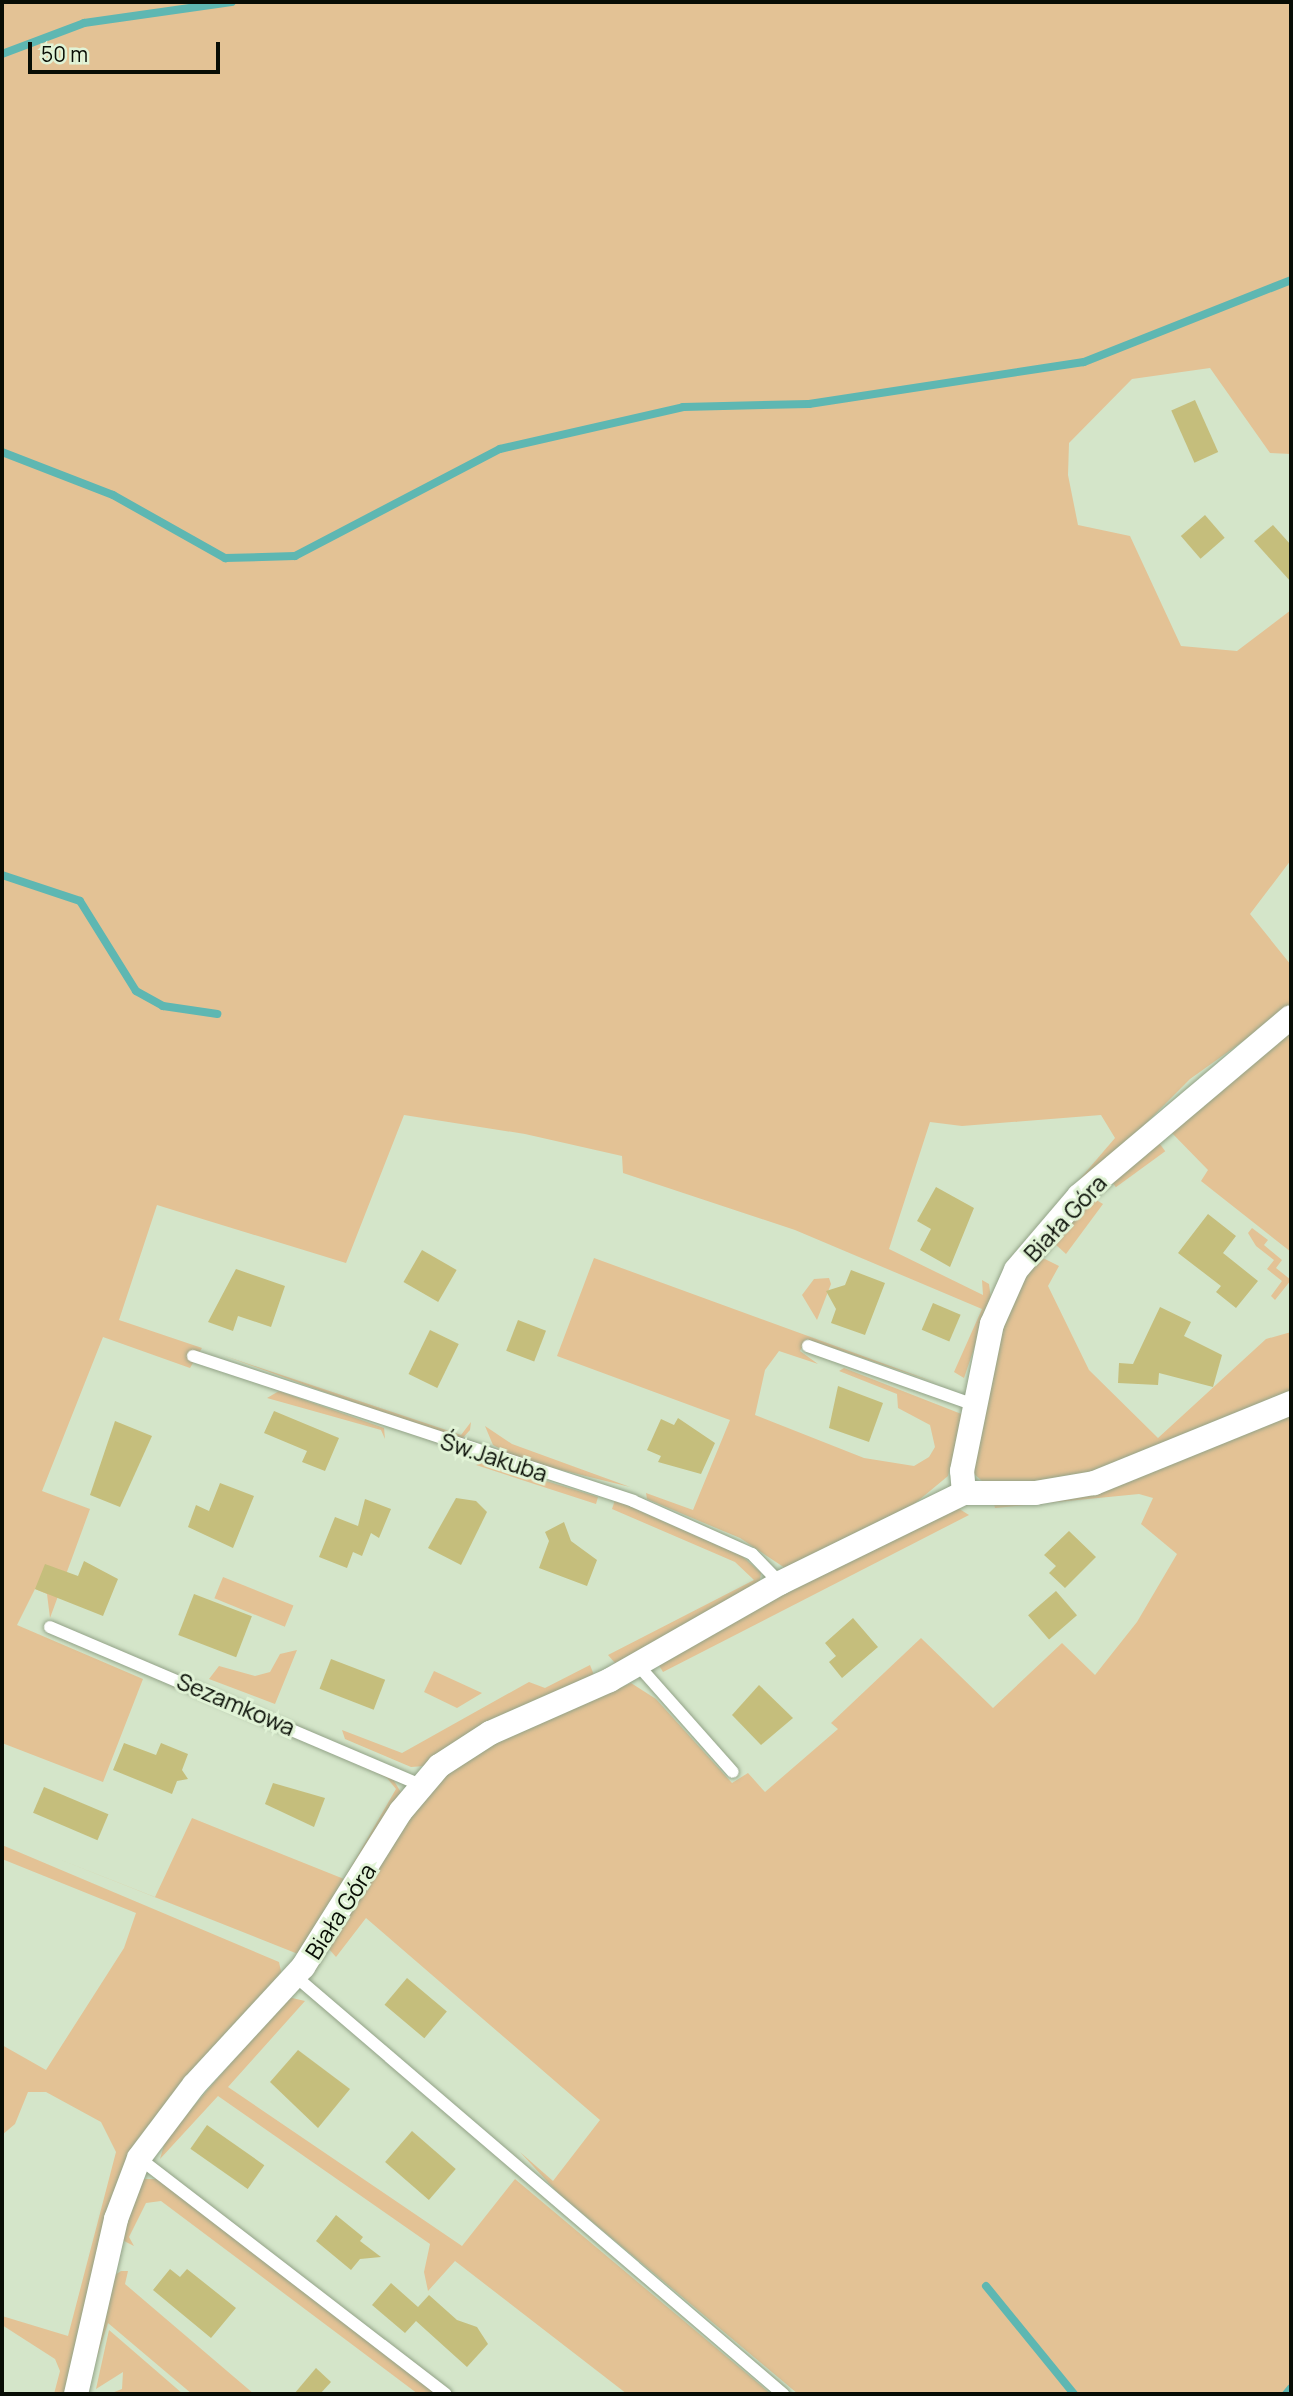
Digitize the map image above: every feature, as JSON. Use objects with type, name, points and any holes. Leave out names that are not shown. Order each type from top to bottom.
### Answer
[{"type":"street","name":"Biała Góra","points":[[76,2394],[116,2219],[139,2158],[194,2085],[295,1976],[419,1785],[490,1733],[637,1664],[780,1583],[964,1493],[975,1405],[992,1324],[1016,1270],[1079,1196],[1291,1017]]},
{"type":"street","points":[[964,1493],[1035,1493],[1094,1483],[1291,1403]]},
{"type":"lane","points":[[808,1346],[975,1405]]},
{"type":"lane","name":"Św.Jakuba","points":[[193,1356],[633,1501],[752,1554],[780,1583]]},
{"type":"lane","name":"Sezamkowa","points":[[50,1627],[419,1785]]},
{"type":"lane","points":[[637,1664],[733,1772]]},
{"type":"lane","points":[[295,1976],[783,2394]]},
{"type":"lane","points":[[139,2158],[446,2394]]},
{"type":"shaded area","points":[[2,2],[1291,2],[1291,454],[1270,453],[1210,368],[1132,379],[1069,443],[1068,475],[1078,525],[1130,536],[1181,646],[1237,651],[1291,610],[1291,860],[1250,914],[1291,965],[1291,1007],[1190,1079],[1013,1257],[1115,1138],[1101,1115],[962,1126],[930,1122],[889,1249],[983,1295],[982,1280],[989,1284],[991,1299],[964,1378],[954,1372],[982,1309],[795,1230],[623,1173],[622,1156],[525,1134],[404,1115],[346,1263],[157,1205],[119,1320],[202,1348],[190,1368],[103,1337],[42,1491],[90,1509],[50,1618],[47,1594],[35,1589],[17,1625],[143,1679],[103,1782],[2,1743]]},
{"type":"shaded area","points":[[1291,1029],[1291,1252],[1201,1181],[1208,1170],[1169,1130]]},
{"type":"shaded area","points":[[1157,1140],[1165,1151],[1116,1187],[1108,1176]]},
{"type":"shaded area","points":[[1093,1198],[1103,1204],[1066,1254],[1054,1243]]},
{"type":"shaded area","points":[[1252,1228],[1268,1240],[1264,1245],[1282,1260],[1276,1268],[1291,1280],[1275,1300],[1271,1296],[1282,1281],[1267,1269],[1274,1260],[1256,1246],[1248,1233]]},
{"type":"shaded area","points":[[594,1258],[937,1383],[806,1339],[800,1351],[818,1364],[779,1351],[765,1370],[755,1415],[864,1458],[914,1466],[929,1457],[935,1447],[930,1425],[898,1408],[897,1394],[839,1371],[844,1368],[964,1415],[948,1476],[913,1505],[788,1570],[740,1538],[647,1499],[646,1493],[693,1510],[730,1420],[557,1356]]},
{"type":"shaded area","points":[[1045,1259],[1059,1266],[1048,1286],[1089,1370],[1158,1438],[1266,1339],[1291,1332],[1291,2394],[798,2394],[558,2193],[520,2152],[553,2181],[600,2120],[366,1918],[336,1957],[329,1949],[407,1815],[456,1761],[631,1683],[656,1699],[732,1783],[748,1773],[765,1792],[838,1729],[831,1723],[921,1638],[993,1708],[1062,1643],[1095,1675],[1137,1622],[1177,1554],[1141,1524],[1153,1498],[1139,1494],[995,1508],[990,1488],[973,1473],[996,1336],[1035,1260]]},
{"type":"shaded area","points":[[829,1278],[831,1284],[817,1320],[802,1295],[814,1279]]},
{"type":"shaded area","points":[[222,1355],[461,1435],[471,1422],[470,1430],[460,1441]]},
{"type":"shaded area","points":[[279,1391],[384,1428],[385,1439],[381,1430],[267,1398]]},
{"type":"shaded area","points":[[485,1426],[512,1444],[630,1487],[521,1460],[493,1445]]},
{"type":"shaded area","points":[[486,1462],[598,1497],[596,1504],[476,1465]]},
{"type":"shaded area","points":[[615,1500],[742,1556],[761,1573],[759,1586],[615,1663],[608,1655],[754,1580],[735,1562],[612,1509]]},
{"type":"shaded area","points":[[953,1505],[969,1515],[663,1672],[657,1662]]},
{"type":"shaded area","points":[[223,1577],[293,1605],[285,1627],[214,1598]]},
{"type":"shaded area","points":[[297,1650],[275,1704],[209,1679],[219,1666],[255,1676],[270,1672],[280,1654]]},
{"type":"shaded area","points":[[590,1665],[594,1675],[425,1766],[411,1767],[345,1739],[342,1730],[402,1753],[529,1682],[545,1688]]},
{"type":"shaded area","points":[[434,1671],[482,1693],[457,1708],[424,1692]]},
{"type":"shaded area","points":[[306,1739],[391,1776],[402,1794],[298,1954],[46,1854],[155,1897],[192,1818],[344,1879],[396,1789],[387,1778]]},
{"type":"shaded area","points":[[2,1845],[279,1962],[282,1976],[158,2119],[65,2394],[54,2394],[60,2371],[55,2359],[2,2325],[2,2316],[68,2336],[116,2152],[101,2122],[46,2092],[28,2092],[15,2124],[2,2135],[2,2045],[46,2070],[124,1948],[136,1913],[2,1859]]},
{"type":"shaded area","points":[[288,1997],[305,2001],[228,2087],[462,2246],[515,2179],[771,2394],[627,2394],[455,2261],[428,2291],[424,2272],[430,2244],[218,2096],[160,2159],[166,2138]]},
{"type":"shaded area","points":[[143,2179],[157,2179],[436,2394],[418,2394],[161,2201],[146,2203],[129,2237],[134,2246],[120,2239]]},
{"type":"shaded area","points":[[121,2271],[128,2271],[125,2284],[254,2394],[192,2394],[108,2323],[85,2394],[112,2277]]},
{"type":"shaded area","points":[[109,2330],[183,2394],[109,2394],[122,2389],[123,2372],[96,2389]]},
{"type":"building","points":[[1195,400],[1218,452],[1194,463],[1171,411]]},
{"type":"building","points":[[1205,515],[1225,538],[1201,559],[1181,536]]},
{"type":"building","points":[[1273,525],[1291,545],[1291,582],[1254,541]]},
{"type":"building","points":[[936,1187],[974,1208],[950,1267],[920,1250],[931,1229],[917,1221]]},
{"type":"building","points":[[1208,1214],[1236,1236],[1223,1253],[1258,1281],[1236,1308],[1216,1292],[1221,1286],[1178,1253]]},
{"type":"building","points":[[422,1250],[457,1270],[438,1302],[403,1282]]},
{"type":"building","points":[[236,1269],[285,1286],[271,1327],[238,1316],[233,1331],[208,1322]]},
{"type":"building","points":[[851,1270],[885,1283],[865,1335],[831,1323],[836,1309],[826,1291],[845,1285]]},
{"type":"building","points":[[933,1303],[961,1315],[949,1341],[922,1330]]},
{"type":"building","points":[[1160,1307],[1191,1322],[1184,1336],[1222,1355],[1213,1387],[1159,1373],[1158,1385],[1118,1383],[1119,1363],[1133,1364]]},
{"type":"building","points":[[518,1320],[546,1331],[534,1362],[506,1351]]},
{"type":"building","points":[[430,1330],[459,1344],[437,1388],[409,1374]]},
{"type":"building","points":[[838,1386],[883,1403],[869,1442],[829,1428]]},
{"type":"building","points":[[274,1411],[339,1438],[325,1471],[302,1462],[307,1451],[264,1433]]},
{"type":"building","points":[[678,1418],[715,1443],[701,1474],[658,1462],[661,1456],[647,1450],[661,1419],[674,1425]]},
{"type":"building","points":[[115,1421],[152,1436],[120,1507],[90,1495]]},
{"type":"building","points":[[220,1483],[254,1496],[233,1548],[188,1527],[196,1505],[209,1511]]},
{"type":"building","points":[[456,1498],[476,1501],[487,1512],[461,1565],[428,1548]]},
{"type":"building","points":[[365,1499],[391,1509],[379,1538],[371,1533],[362,1556],[353,1552],[347,1568],[319,1557],[335,1517],[358,1526]]},
{"type":"building","points":[[564,1522],[571,1541],[597,1560],[587,1586],[539,1568],[549,1541],[545,1532]]},
{"type":"building","points":[[1069,1531],[1096,1557],[1065,1588],[1049,1573],[1056,1566],[1044,1555]]},
{"type":"building","points":[[84,1561],[118,1579],[103,1616],[35,1589],[45,1564],[78,1576]]},
{"type":"building","points":[[1056,1591],[1077,1615],[1049,1639],[1028,1615]]},
{"type":"building","points":[[194,1594],[252,1616],[236,1657],[178,1635]]},
{"type":"building","points":[[853,1618],[878,1647],[842,1678],[829,1662],[836,1656],[825,1643]]},
{"type":"building","points":[[331,1659],[385,1680],[374,1710],[320,1689]]},
{"type":"building","points":[[759,1685],[793,1718],[761,1745],[732,1715]]},
{"type":"building","points":[[124,1743],[156,1755],[161,1743],[188,1754],[182,1770],[188,1779],[177,1781],[172,1794],[113,1770]]},
{"type":"building","points":[[273,1783],[325,1798],[314,1827],[265,1804]]},
{"type":"building","points":[[44,1787],[108,1814],[97,1840],[33,1813]]},
{"type":"building","points":[[407,1978],[447,2011],[424,2038],[385,2005]]},
{"type":"building","points":[[298,2050],[350,2089],[318,2128],[270,2082]]},
{"type":"building","points":[[207,2125],[264,2165],[248,2189],[190,2149]]},
{"type":"building","points":[[412,2131],[456,2169],[429,2200],[385,2162]]},
{"type":"building","points":[[336,2215],[363,2237],[360,2241],[381,2257],[360,2259],[351,2270],[316,2241]]},
{"type":"building","points":[[170,2269],[180,2277],[187,2269],[236,2308],[211,2338],[153,2290]]},
{"type":"building","points":[[391,2283],[418,2307],[429,2295],[457,2320],[477,2327],[488,2344],[467,2367],[416,2321],[405,2333],[372,2305]]},
{"type":"building","points":[[316,2368],[331,2382],[320,2394],[294,2394]]},
{"type":"waterway","points":[[2,54],[84,23],[232,2]]},
{"type":"waterway","points":[[2,452],[113,495],[225,558],[295,556],[500,449],[683,407],[809,404],[1084,362],[1291,280]]},
{"type":"waterway","points":[[2,875],[80,901],[136,991],[163,1006],[217,1014]]},
{"type":"waterway","points":[[986,2286],[1074,2394]]},
{"type":"waterway","points":[[1286,2394],[1291,2388]]}]
